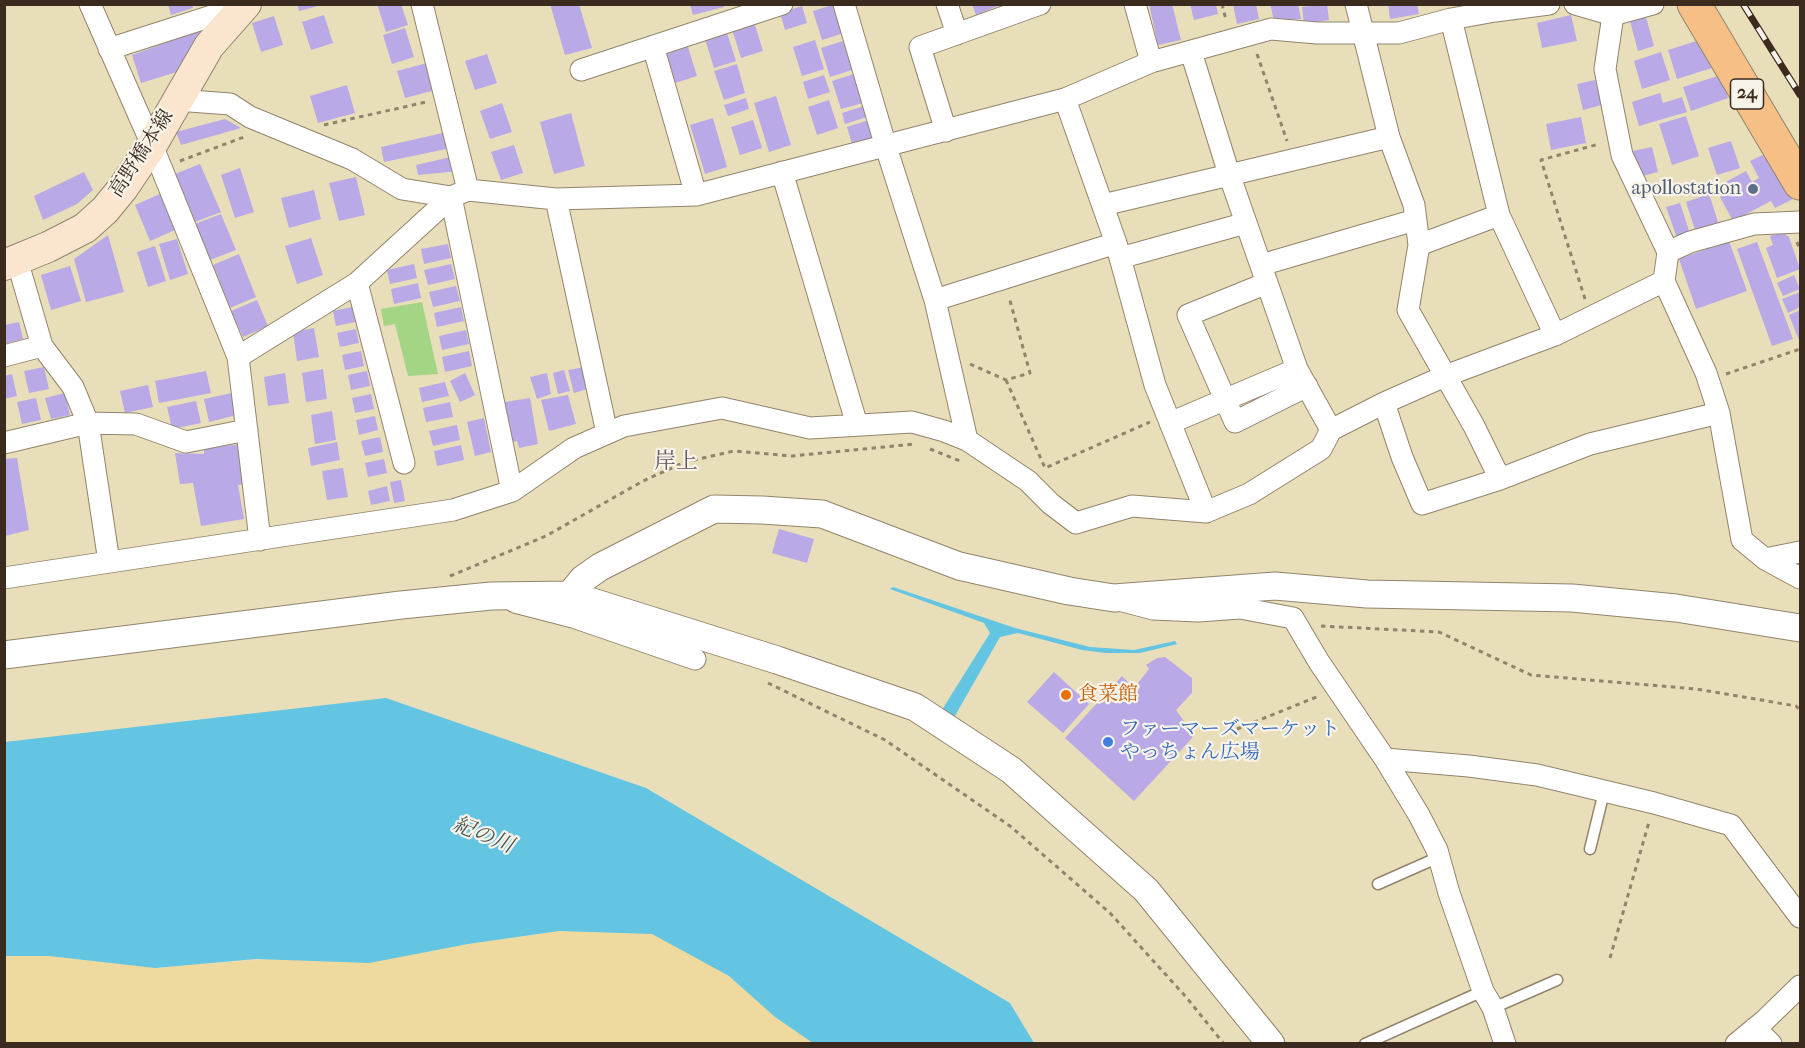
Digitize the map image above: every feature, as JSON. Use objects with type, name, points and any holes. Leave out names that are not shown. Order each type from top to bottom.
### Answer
[{"type":"highway","name":"24","points":[[1694,4],[1800,183]]},
{"type":"main road","name":"高野橋本線","points":[[11,262],[48,247],[85,228],[105,210],[152,145],[209,46],[244,5]]},
{"type":"street","points":[[90,4],[152,145],[238,357],[260,540]]},
{"type":"street","points":[[422,4],[459,193],[512,491]]},
{"type":"street","points":[[581,70],[782,4]]},
{"type":"street","points":[[844,4],[886,147],[935,300],[967,440]]},
{"type":"street","points":[[947,4],[957,34]]},
{"type":"street","points":[[946,131],[920,47],[1040,4]]},
{"type":"street","points":[[1136,4],[1151,62]]},
{"type":"street","points":[[1356,4],[1389,137],[1414,205],[1419,245],[1408,310],[1474,426],[1500,479]]},
{"type":"street","points":[[177,100],[230,104],[250,117],[352,159],[402,189],[556,199],[696,195],[1065,99],[1151,62],[1271,29],[1317,33],[1399,33],[1493,8],[1549,4]]},
{"type":"street","points":[[1575,4],[1612,15],[1653,4]]},
{"type":"street","points":[[109,48],[244,5]]},
{"type":"street","points":[[1612,15],[1605,69],[1622,155],[1668,252],[1664,281],[1708,380],[1719,413],[1742,540],[1765,559],[1800,578]]},
{"type":"street","points":[[1451,18],[1498,215],[1555,336]]},
{"type":"street","points":[[653,46],[696,195]]},
{"type":"street","points":[[1191,52],[1229,174],[1302,377],[1331,430]]},
{"type":"street","points":[[1065,99],[1118,250],[1155,385],[1206,512]]},
{"type":"street","points":[[1103,205],[1389,137]]},
{"type":"street","points":[[782,172],[857,425]]},
{"type":"street","points":[[238,357],[357,283],[459,193]]},
{"type":"street","points":[[556,199],[607,433]]},
{"type":"street","points":[[1419,245],[1498,215]]},
{"type":"street","points":[[1302,377],[1235,422],[1188,315],[1264,274],[1415,220]]},
{"type":"street","points":[[1668,252],[1690,242],[1754,224],[1800,222]]},
{"type":"street","points":[[935,300],[1004,278],[1118,250],[1246,223]]},
{"type":"street","points":[[11,262],[42,346],[73,387],[88,423],[109,562]]},
{"type":"street","points":[[4,578],[453,510],[512,491],[574,448],[624,426],[722,408],[810,428],[912,422],[967,440],[1028,481],[1051,504],[1076,523],[1132,506],[1206,512],[1249,494],[1321,449],[1331,430],[1384,403],[1445,376],[1555,336],[1664,281]]},
{"type":"street","points":[[357,283],[404,463]]},
{"type":"street","points":[[4,356],[42,346]]},
{"type":"street","points":[[1169,419],[1224,400]]},
{"type":"street","points":[[1384,403],[1402,457],[1422,504],[1500,479],[1590,444],[1719,413]]},
{"type":"street","points":[[4,443],[88,423],[136,424],[186,442],[247,430]]},
{"type":"street","points":[[570,595],[583,579],[600,567],[714,509],[762,510],[822,514],[959,566],[1069,591],[1114,598],[1153,609],[1198,611],[1240,608],[1293,618],[1419,815],[1439,857],[1449,893],[1505,1044]]},
{"type":"street","points":[[1765,559],[1800,552]]},
{"type":"street","points":[[1114,598],[1275,586],[1367,594],[1572,598],[1676,608],[1800,628]]},
{"type":"street","points":[[4,656],[366,609],[491,596],[570,595],[777,660],[915,707],[1011,770],[1146,890],[1271,1044]]},
{"type":"street","points":[[491,596],[573,617],[695,659]]},
{"type":"street","points":[[1385,759],[1469,766],[1537,775],[1654,803],[1731,825],[1800,917]]},
{"type":"street","points":[[1736,1044],[1800,986]]},
{"type":"street","points":[[1755,1028],[1772,1044]]},
{"type":"lane","points":[[1590,849],[1604,792]]},
{"type":"lane","points":[[1378,884],[1439,857]]},
{"type":"lane","points":[[1365,1044],[1488,999],[1557,980]]},
{"type":"path","points":[[1251,35],[1293,159]]},
{"type":"path","points":[[1591,318],[1541,160],[1618,138]]},
{"type":"path","points":[[947,354],[1006,380],[1030,373],[1004,278]]},
{"type":"path","points":[[1708,380],[1800,348]]},
{"type":"path","points":[[1006,380],[1045,468],[1169,419]]},
{"type":"path","points":[[1293,618],[1311,626],[1439,632],[1531,675],[1696,689],[1796,706],[1800,710]]},
{"type":"path","points":[[761,680],[885,740],[1010,826],[1110,914],[1186,997],[1224,1044]]},
{"type":"path","points":[[1238,729],[1337,689]]},
{"type":"path","points":[[1610,958],[1654,803]]},
{"type":"green space","points":[[422,302],[438,374],[408,376],[395,324],[384,326],[381,309]]},
{"type":"sand","points":[[560,931],[652,934],[729,976],[775,1017],[813,1043],[5,1044],[5,956],[49,956],[155,968],[468,944]]},
{"type":"water","points":[[893,587],[1015,628],[1090,647],[1134,650],[1175,641],[1177,644],[1140,653],[1106,653],[1082,650],[1018,633],[1000,637],[952,721],[940,713],[990,633],[984,623],[890,589]]},
{"type":"water","name":"紀の川","points":[[386,698],[646,788],[1010,1003],[1034,1043],[813,1043],[775,1017],[729,976],[652,934],[559,931],[468,944],[369,963],[256,959],[155,968],[49,956],[5,956],[5,742]]},
{"type":"building","points":[[168,4],[192,4],[193,8],[171,15]]},
{"type":"building","points":[[297,4],[322,4],[322,5],[299,11]]},
{"type":"building","points":[[377,4],[401,4],[408,25],[386,32]]},
{"type":"building","points":[[550,4],[579,4],[592,48],[565,55]]},
{"type":"building","points":[[690,4],[724,4],[724,7],[693,15]]},
{"type":"building","points":[[835,4],[844,33],[822,40],[813,11]]},
{"type":"building","points":[[972,4],[1000,4],[1000,5],[976,15]]},
{"type":"building","points":[[1149,4],[1172,4],[1181,40],[1158,45]]},
{"type":"building","points":[[1190,4],[1216,4],[1218,14],[1194,20]]},
{"type":"building","points":[[1233,4],[1256,4],[1259,19],[1237,24]]},
{"type":"building","points":[[1270,4],[1298,4],[1301,19],[1274,20]]},
{"type":"building","points":[[1327,4],[1329,20],[1304,24],[1302,7]]},
{"type":"building","points":[[1388,4],[1417,4],[1419,14],[1390,19]]},
{"type":"building","points":[[802,6],[807,23],[785,30],[780,13]]},
{"type":"building","points":[[324,15],[333,43],[311,50],[302,22]]},
{"type":"building","points":[[1571,15],[1577,41],[1542,48],[1537,23]]},
{"type":"building","points":[[274,16],[283,45],[261,52],[252,23]]},
{"type":"building","points":[[1646,17],[1654,46],[1638,51],[1630,21]]},
{"type":"building","points":[[754,22],[763,51],[741,58],[732,29]]},
{"type":"building","points":[[405,28],[414,57],[392,64],[383,35]]},
{"type":"building","points":[[201,30],[180,71],[141,83],[132,55]]},
{"type":"building","points":[[727,33],[736,61],[714,68],[705,39]]},
{"type":"building","points":[[1703,39],[1712,68],[1677,79],[1668,50]]},
{"type":"building","points":[[815,40],[824,69],[802,76],[793,47]]},
{"type":"building","points":[[843,41],[852,70],[830,77],[821,48]]},
{"type":"building","points":[[688,47],[697,76],[675,83],[666,54]]},
{"type":"building","points":[[1661,52],[1670,80],[1642,89],[1634,61]]},
{"type":"building","points":[[487,54],[497,83],[475,90],[465,61]]},
{"type":"building","points":[[427,63],[435,90],[405,98],[397,71]]},
{"type":"building","points":[[737,64],[745,93],[724,100],[714,71]]},
{"type":"building","points":[[854,74],[863,103],[841,109],[832,81]]},
{"type":"building","points":[[824,75],[830,92],[808,99],[803,82]]},
{"type":"building","points":[[1721,75],[1728,98],[1691,111],[1683,87]]},
{"type":"building","points":[[1595,80],[1602,105],[1583,110],[1577,84]]},
{"type":"building","points":[[347,85],[355,113],[318,123],[310,96]]},
{"type":"building","points":[[1660,93],[1663,103],[1682,97],[1687,112],[1639,126],[1632,102]]},
{"type":"building","points":[[776,96],[791,145],[769,152],[754,103]]},
{"type":"building","points":[[746,98],[749,109],[728,116],[724,105]]},
{"type":"building","points":[[829,100],[838,128],[817,135],[808,107]]},
{"type":"building","points":[[502,103],[512,132],[490,139],[480,111]]},
{"type":"building","points":[[864,106],[867,117],[845,124],[842,113]]},
{"type":"building","points":[[571,113],[585,166],[554,174],[540,122]]},
{"type":"building","points":[[1686,116],[1699,156],[1672,165],[1659,124]]},
{"type":"building","points":[[1581,117],[1586,143],[1551,150],[1546,124]]},
{"type":"building","points":[[713,118],[727,167],[705,174],[690,125]]},
{"type":"building","points":[[225,119],[241,128],[181,145],[176,132]]},
{"type":"building","points":[[753,120],[762,148],[740,155],[731,127]]},
{"type":"building","points":[[869,120],[874,137],[852,144],[847,127]]},
{"type":"building","points":[[447,132],[451,148],[384,162],[381,147]]},
{"type":"building","points":[[1731,141],[1740,168],[1717,175],[1708,148]]},
{"type":"building","points":[[514,145],[523,173],[501,180],[491,152]]},
{"type":"building","points":[[1652,147],[1658,172],[1639,177],[1633,151]]},
{"type":"building","points":[[1769,152],[1793,199],[1775,208],[1771,201],[1733,221],[1720,197],[1729,192],[1724,183],[1746,171],[1752,182],[1759,178],[1750,161]]},
{"type":"building","points":[[455,156],[459,171],[418,175],[416,165]]},
{"type":"building","points":[[200,164],[221,212],[195,222],[175,174]]},
{"type":"building","points":[[240,168],[254,212],[235,218],[221,175]]},
{"type":"building","points":[[84,172],[93,190],[77,204],[43,220],[34,196]]},
{"type":"building","points":[[356,177],[365,215],[339,221],[329,183]]},
{"type":"building","points":[[314,190],[321,219],[289,228],[281,198]]},
{"type":"building","points":[[160,194],[175,230],[150,241],[135,205]]},
{"type":"building","points":[[1709,194],[1719,225],[1696,233],[1686,202]]},
{"type":"building","points":[[1680,203],[1690,234],[1677,238],[1666,207]]},
{"type":"building","points":[[221,214],[236,250],[210,260],[195,224]]},
{"type":"building","points":[[1782,232],[1789,237],[1800,269],[1777,278],[1766,248],[1773,245],[1770,236]]},
{"type":"building","points":[[108,235],[124,292],[86,302],[74,259]]},
{"type":"building","points":[[311,238],[323,275],[297,284],[285,246]]},
{"type":"building","points":[[177,239],[188,274],[170,280],[159,244]]},
{"type":"building","points":[[1729,241],[1747,291],[1696,309],[1679,259]]},
{"type":"building","points":[[1757,242],[1793,339],[1772,346],[1737,249]]},
{"type":"building","points":[[448,244],[451,258],[424,264],[421,249]]},
{"type":"building","points":[[155,246],[166,281],[148,287],[137,252]]},
{"type":"building","points":[[239,254],[256,297],[230,308],[213,265]]},
{"type":"building","points":[[414,264],[417,278],[390,284],[387,270]]},
{"type":"building","points":[[451,264],[455,279],[428,285],[424,270]]},
{"type":"building","points":[[70,266],[81,301],[51,310],[41,275]]},
{"type":"building","points":[[1794,275],[1800,289],[1783,296],[1777,283]]},
{"type":"building","points":[[418,283],[421,298],[394,304],[391,289]]},
{"type":"building","points":[[456,286],[460,301],[433,307],[429,292]]},
{"type":"building","points":[[1800,292],[1800,307],[1788,313],[1782,299]]},
{"type":"building","points":[[257,300],[268,326],[243,337],[231,311]]},
{"type":"building","points":[[352,307],[355,322],[336,326],[333,311]]},
{"type":"building","points":[[461,307],[464,321],[437,327],[434,313]]},
{"type":"building","points":[[1800,310],[1800,343],[1789,315]]},
{"type":"building","points":[[19,322],[23,339],[4,344],[4,325]]},
{"type":"building","points":[[314,328],[319,357],[297,361],[293,332]]},
{"type":"building","points":[[356,329],[359,343],[340,347],[337,333]]},
{"type":"building","points":[[466,330],[469,344],[442,350],[439,336]]},
{"type":"building","points":[[361,351],[364,366],[345,370],[342,355]]},
{"type":"building","points":[[469,351],[472,366],[445,372],[442,357]]},
{"type":"building","points":[[44,367],[49,389],[29,393],[24,371]]},
{"type":"building","points":[[585,367],[591,388],[574,393],[568,370]]},
{"type":"building","points":[[323,369],[327,399],[306,402],[302,373]]},
{"type":"building","points":[[564,370],[570,391],[558,394],[553,373]]},
{"type":"building","points":[[206,371],[211,393],[159,403],[155,381]]},
{"type":"building","points":[[367,371],[370,386],[351,390],[348,375]]},
{"type":"building","points":[[285,373],[289,403],[268,406],[264,377]]},
{"type":"building","points":[[465,373],[475,395],[460,402],[450,381]]},
{"type":"building","points":[[547,373],[551,394],[537,399],[530,377]]},
{"type":"building","points":[[12,374],[17,396],[4,399],[4,376]]},
{"type":"building","points":[[445,382],[449,396],[422,402],[419,388]]},
{"type":"building","points":[[148,385],[153,407],[125,413],[120,391]]},
{"type":"building","points":[[65,393],[70,415],[51,419],[45,398]]},
{"type":"building","points":[[232,393],[237,415],[209,422],[204,399]]},
{"type":"building","points":[[371,394],[374,409],[355,413],[352,398]]},
{"type":"building","points":[[568,395],[576,424],[549,431],[541,400]]},
{"type":"building","points":[[36,398],[41,420],[22,424],[17,402]]},
{"type":"building","points":[[530,398],[538,444],[519,448],[517,441],[510,443],[499,403]]},
{"type":"building","points":[[196,401],[201,423],[172,429],[167,407]]},
{"type":"building","points":[[450,402],[453,417],[426,422],[423,408]]},
{"type":"building","points":[[332,411],[336,440],[315,444],[311,415]]},
{"type":"building","points":[[375,416],[378,430],[359,435],[356,420]]},
{"type":"building","points":[[484,418],[491,452],[475,456],[467,422]]},
{"type":"building","points":[[457,425],[460,440],[433,446],[429,431]]},
{"type":"building","points":[[380,437],[383,452],[365,456],[361,441]]},
{"type":"building","points":[[337,442],[340,460],[311,466],[308,448]]},
{"type":"building","points":[[243,444],[246,484],[238,485],[244,519],[201,526],[193,483],[180,484],[175,453],[204,454],[204,448]]},
{"type":"building","points":[[461,445],[464,460],[437,466],[434,451]]},
{"type":"building","points":[[17,458],[29,530],[5,536],[4,459]]},
{"type":"building","points":[[384,459],[387,473],[368,477],[365,463]]},
{"type":"building","points":[[343,468],[348,497],[327,500],[322,471]]},
{"type":"building","points":[[401,480],[405,501],[394,503],[390,482]]},
{"type":"building","points":[[387,486],[390,501],[371,505],[368,491]]},
{"type":"building","points":[[779,529],[814,539],[807,563],[772,553]]},
{"type":"building","points":[[1165,657],[1192,678],[1192,693],[1176,710],[1184,721],[1181,726],[1193,737],[1134,801],[1065,738],[1122,676],[1134,688],[1149,669],[1146,665],[1157,658]]},
{"type":"building","points":[[1054,672],[1089,704],[1063,733],[1027,702]]},
{"type":"railway","points":[[1743,4],[1800,95]]},
{"type":"place","name":"apollostation","points":[[1753,189]]},
{"type":"place","name":"食菜館","points":[[1066,695]]},
{"type":"place","name":"ファーマーズマーケット やっちょん広場","points":[[1108,742]]},
{"type":"district","name":"岸上","points":[[676,463]]}]
